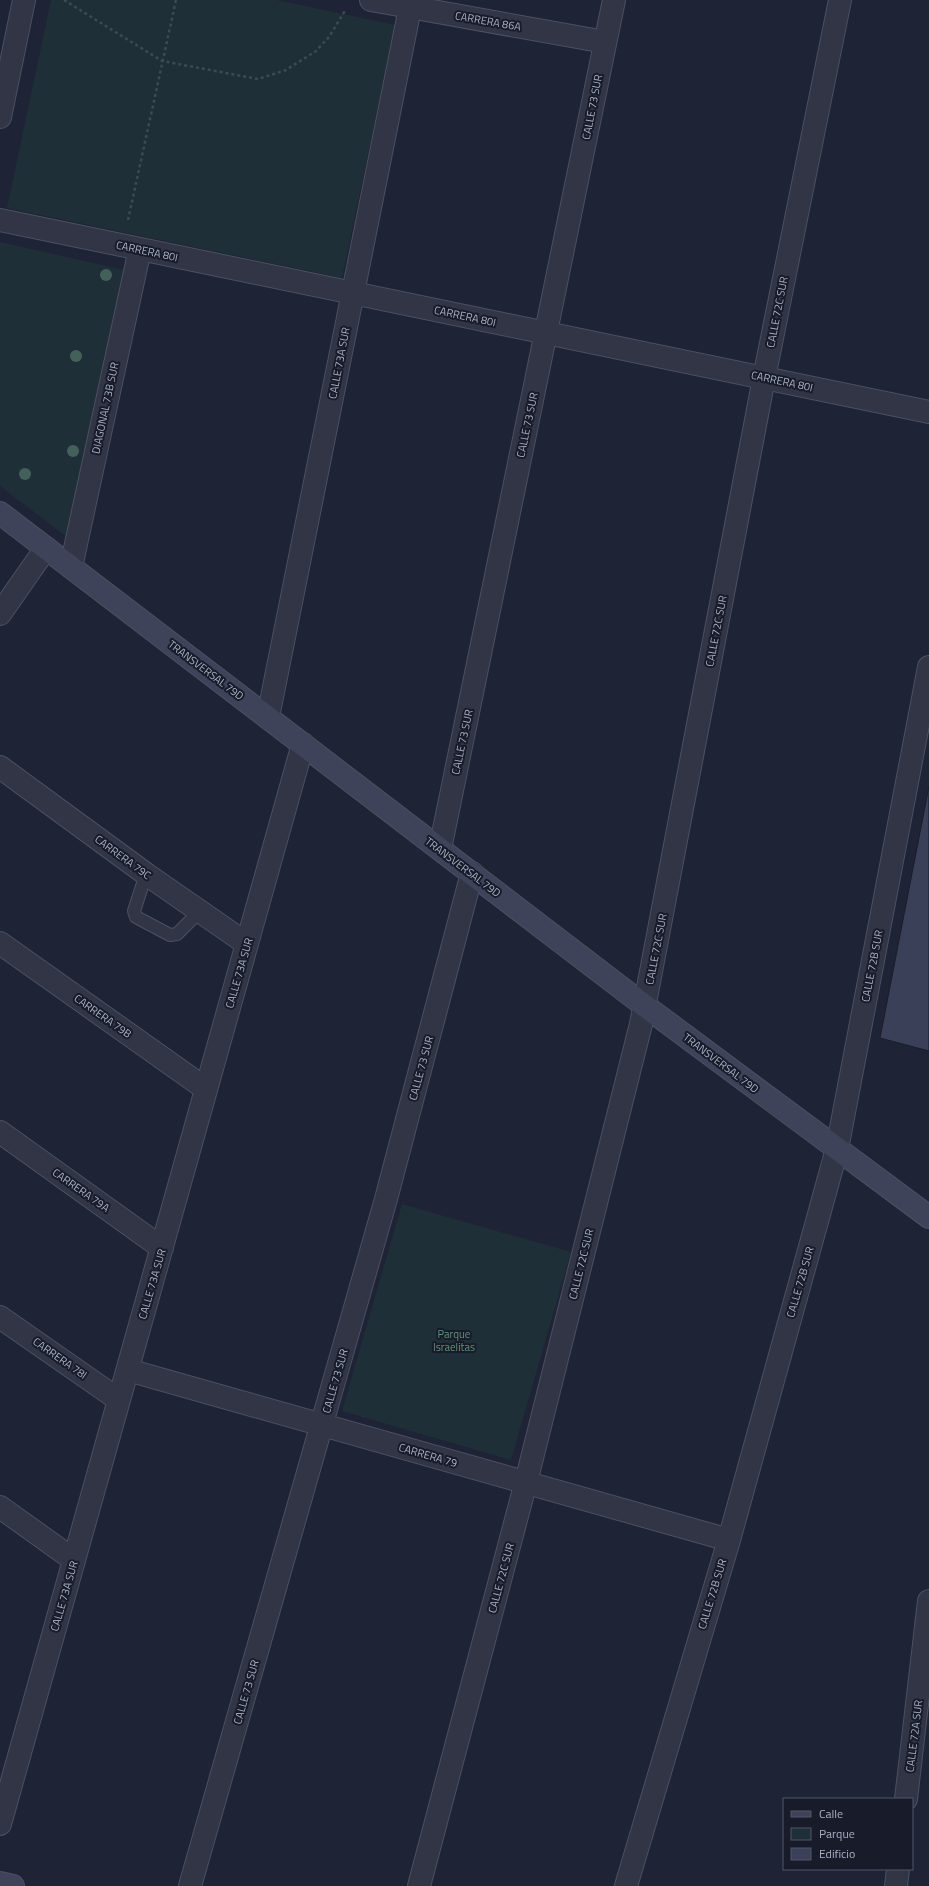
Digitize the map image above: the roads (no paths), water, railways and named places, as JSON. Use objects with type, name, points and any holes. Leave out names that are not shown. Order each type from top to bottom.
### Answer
[{"type":"main road","name":"TRANSVERSAL 79D","points":[[0,513],[645,1006],[929,1218]]},
{"type":"main road","points":[[0,1883],[13,1886]]},
{"type":"street","points":[[0,117],[24,0]]},
{"type":"street","name":"CARRERA 86A","points":[[371,0],[605,42]]},
{"type":"street","name":"CALLE 73 SUR","points":[[440,849],[614,0]]},
{"type":"street","name":"CALLE 72C SUR","points":[[419,1886],[526,1482],[645,1006],[764,378],[840,0]]},
{"type":"street","name":"CALLE 73A SUR","points":[[268,717],[410,8]]},
{"type":"street","name":"CARRERA 80I","points":[[0,220],[929,412]]},
{"type":"street","name":"DIAGONAL 73B SUR","points":[[71,567],[131,247]]},
{"type":"street","points":[[0,614],[46,548]]},
{"type":"street","name":"CALLE 72B SUR","points":[[626,1886],[728,1540],[837,1149],[929,667]]},
{"type":"street","name":"CALLE 73A SUR","points":[[0,1824],[303,744]]},
{"type":"street","name":"CARRERA 79C","points":[[0,767],[146,874],[247,944]]},
{"type":"street","name":"CALLE 73 SUR","points":[[190,1886],[323,1425],[386,1199],[472,873]]},
{"type":"street","name":"CARRERA 79B","points":[[0,943],[206,1089]]},
{"type":"street","name":"CARRERA 79A","points":[[0,1132],[162,1248]]},
{"type":"street","name":"CARRERA 78I","points":[[0,1317],[119,1400]]},
{"type":"street","name":"CARRERA 79","points":[[128,1370],[728,1540]]},
{"type":"street","points":[[0,1507],[74,1560]]},
{"type":"street","name":"CALLE 72A SUR","points":[[906,1798],[922,1732],[929,1601]]},
{"type":"street","points":[[896,1886],[898,1870]]},
{"type":"lane","points":[[146,874],[134,911],[136,917],[170,936],[177,934],[200,912]]},
{"type":"park label","name":"Parque Israelitas","points":[[454,1340]]}]
